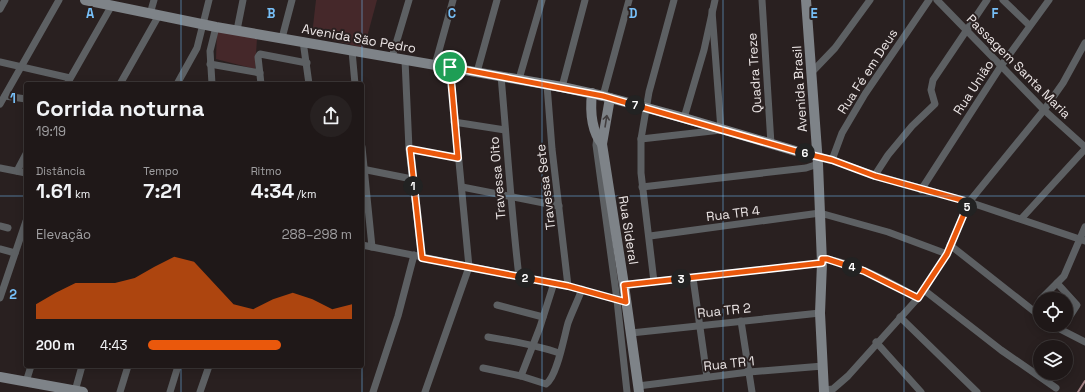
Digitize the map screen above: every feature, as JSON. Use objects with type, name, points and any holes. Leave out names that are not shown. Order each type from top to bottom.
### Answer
[{"type":"main road","name":"Avenida São Pedro","points":[[85,0],[216,27],[520,79],[592,93],[684,118],[771,144],[817,160]]},
{"type":"main road","name":"Avenida Brasil","points":[[806,0],[812,72],[820,212],[822,261],[820,313],[823,366],[829,391]]},
{"type":"main road","name":"Rua Sideral","points":[[592,93],[591,115],[600,141],[624,285],[622,301],[631,333],[638,389]]},
{"type":"main road","name":"Rua Sideral","points":[[600,141],[606,97]]},
{"type":"main road","points":[[0,377],[79,391]]},
{"type":"street","points":[[0,9],[5,0]]},
{"type":"street","points":[[0,104],[59,0]]},
{"type":"street","points":[[121,82],[155,15],[154,0]]},
{"type":"street","points":[[178,82],[197,48],[208,0]]},
{"type":"street","points":[[237,30],[243,0]]},
{"type":"street","points":[[282,38],[292,0]]},
{"type":"street","points":[[392,58],[409,0]]},
{"type":"street","points":[[435,65],[453,0]]},
{"type":"street","points":[[478,72],[497,0]]},
{"type":"street","points":[[520,79],[542,0]]},
{"type":"street","points":[[562,87],[585,0]]},
{"type":"street","points":[[606,97],[630,0]]},
{"type":"street","points":[[654,282],[650,236],[642,187],[641,139],[646,108],[674,0]]},
{"type":"street","points":[[684,118],[704,50],[715,0]]},
{"type":"street","name":"Quadra Treze","points":[[762,0],[771,144]]},
{"type":"street","points":[[812,72],[835,48],[870,0]]},
{"type":"street","name":"Rua Fé em Deus","points":[[832,160],[842,133],[855,111],[929,0]]},
{"type":"street","name":"Passagem Santa Maria","points":[[937,0],[1044,110],[1085,148]]},
{"type":"street","points":[[875,176],[908,132],[935,104],[930,84],[987,0]]},
{"type":"street","points":[[1003,0],[1029,25]]},
{"type":"street","name":"Rua União","points":[[921,190],[1001,66],[1029,25],[1050,0]]},
{"type":"street","points":[[0,62],[69,81],[112,5]]},
{"type":"street","points":[[712,11],[721,130]]},
{"type":"street","points":[[212,82],[210,51],[216,27]]},
{"type":"street","points":[[303,41],[309,82]]},
{"type":"street","points":[[829,391],[848,376],[876,342],[924,290],[947,254],[969,202],[1044,110],[1063,83],[1085,43]]},
{"type":"street","points":[[197,48],[210,51]]},
{"type":"street","points":[[352,51],[356,82]]},
{"type":"street","points":[[261,82],[258,57],[260,54],[307,63]]},
{"type":"street","points":[[406,60],[412,179],[422,258]]},
{"type":"street","points":[[210,64],[260,73]]},
{"type":"street","points":[[425,392],[469,267],[462,187],[454,122],[450,67]]},
{"type":"street","name":"Travessa Oito","points":[[501,76],[509,171],[509,196],[519,277]]},
{"type":"street","name":"Travessa Sete","points":[[547,84],[568,286]]},
{"type":"street","points":[[5,96],[24,99]]},
{"type":"street","points":[[454,122],[505,130]]},
{"type":"street","name":"Avenida São Pedro","points":[[641,139],[721,130]]},
{"type":"street","points":[[600,141],[596,145],[622,301],[626,392]]},
{"type":"street","points":[[1021,219],[1085,148]]},
{"type":"street","points":[[410,149],[458,158]]},
{"type":"street","points":[[17,171],[24,158]]},
{"type":"street","points":[[642,187],[806,168],[817,160],[832,160],[875,176],[921,190],[969,202],[1082,240]]},
{"type":"street","points":[[0,168],[24,173]]},
{"type":"street","points":[[372,247],[364,169],[412,179]]},
{"type":"street","points":[[462,187],[559,206]]},
{"type":"street","points":[[820,212],[888,232],[947,254]]},
{"type":"street","name":"Rua TR 4","points":[[650,236],[820,212]]},
{"type":"street","points":[[0,226],[8,228]]},
{"type":"street","points":[[0,298],[24,227]]},
{"type":"street","points":[[1047,292],[1064,276],[1082,240],[1085,227]]},
{"type":"street","points":[[364,245],[582,289],[622,301]]},
{"type":"street","points":[[950,245],[1033,311]]},
{"type":"street","points":[[0,249],[15,253]]},
{"type":"street","points":[[373,392],[398,316],[414,255]]},
{"type":"street","points":[[624,285],[693,278],[832,260],[864,271],[918,298]]},
{"type":"street","points":[[693,278],[707,377]]},
{"type":"street","points":[[521,376],[554,283]]},
{"type":"street","points":[[1057,283],[1065,292]]},
{"type":"street","points":[[483,368],[521,376],[546,384],[548,383],[568,323],[582,289]]},
{"type":"street","points":[[924,290],[1001,350],[1056,388]]},
{"type":"street","points":[[1073,301],[1077,305],[1073,311]]},
{"type":"street","points":[[497,306],[543,317]]},
{"type":"street","points":[[1030,309],[1033,306]]},
{"type":"street","name":"Rua TR 2","points":[[631,333],[820,313]]},
{"type":"street","points":[[900,317],[977,392]]},
{"type":"street","points":[[741,321],[752,392]]},
{"type":"street","points":[[1069,332],[1085,342]]},
{"type":"street","points":[[488,337],[531,347],[540,347],[559,353]]},
{"type":"street","points":[[876,342],[921,392]]},
{"type":"street","name":"Rua TR 1","points":[[638,389],[707,377],[823,366]]},
{"type":"street","points":[[26,382],[30,368]]},
{"type":"street","points":[[79,391],[82,368]]},
{"type":"street","points":[[120,392],[127,368]]},
{"type":"street","points":[[170,392],[177,368]]},
{"type":"street","points":[[200,392],[208,368]]},
{"type":"shaded area","points":[[316,0],[377,0],[364,48],[312,35]]},
{"type":"shaded area","points":[[217,30],[257,38],[255,69],[216,59]]},
{"type":"waterway","points":[[1078,392],[1085,381]]},
{"type":"route","points":[[450,67],[562,87],[603,96],[684,118],[805,154],[817,155],[875,176],[921,190],[969,202],[947,254],[934,277],[918,298],[864,271],[827,259],[822,259],[822,263],[754,272],[624,285],[626,302],[582,289],[422,258],[410,149],[458,158],[450,67]]}]
